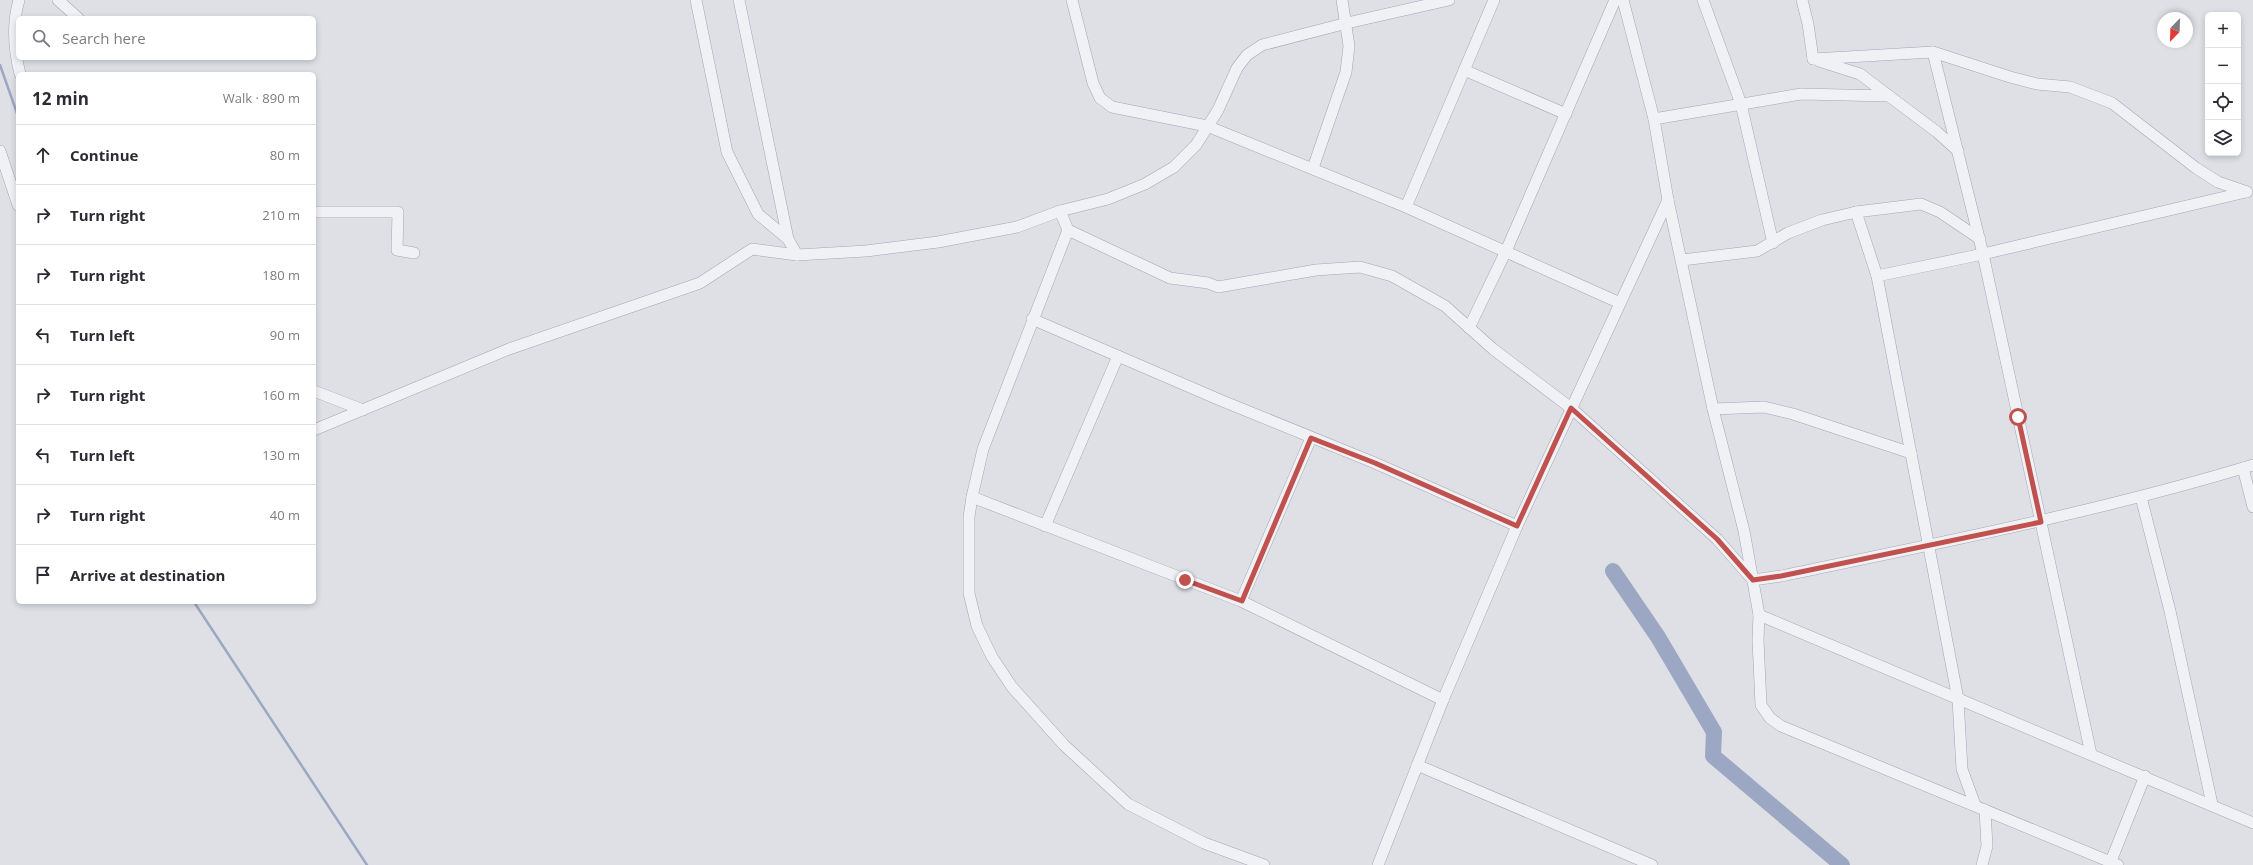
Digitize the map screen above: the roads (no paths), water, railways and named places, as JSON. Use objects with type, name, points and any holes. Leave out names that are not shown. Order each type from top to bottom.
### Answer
[{"type":"street","points":[[16,55],[15,14],[19,0]]},
{"type":"street","points":[[58,0],[76,16]]},
{"type":"street","points":[[696,0],[728,152],[758,214],[788,239]]},
{"type":"street","points":[[739,0],[788,239],[797,255]]},
{"type":"street","points":[[1072,0],[1093,83],[1100,98],[1112,108],[1208,126],[1406,207],[1620,303]]},
{"type":"street","points":[[1313,168],[1346,72],[1349,46],[1347,23],[1342,0]]},
{"type":"street","points":[[316,429],[509,349],[700,283],[752,249],[797,255],[866,251],[938,242],[1017,227],[1060,211],[1108,199],[1157,177],[1180,162],[1196,145],[1218,110],[1237,68],[1247,55],[1262,45],[1347,23],[1448,0]]},
{"type":"street","points":[[1406,207],[1494,0]]},
{"type":"street","points":[[1469,328],[1506,251],[1615,0]]},
{"type":"street","points":[[1623,0],[1654,119],[1668,200],[1714,409],[1744,531],[1759,615],[1758,640],[1761,705],[1770,718],[1781,726],[2115,863],[2145,776]]},
{"type":"street","points":[[1703,0],[1741,104],[1773,243]]},
{"type":"street","points":[[1802,0],[1808,24],[1813,59]]},
{"type":"street","points":[[1813,59],[1933,52],[2010,77],[2037,84],[2070,87],[2112,103],[2196,168],[2218,182],[2250,192]]},
{"type":"street","points":[[1933,52],[1980,239],[2091,754]]},
{"type":"street","points":[[1813,59],[1860,74],[1937,132],[1958,152]]},
{"type":"street","points":[[17,60],[20,72]]},
{"type":"street","points":[[1464,70],[1566,114]]},
{"type":"street","points":[[1654,119],[1801,94],[1888,96]]},
{"type":"street","points":[[0,151],[16,199]]},
{"type":"street","points":[[1877,276],[1983,254],[2250,192]]},
{"type":"street","points":[[1378,865],[1443,700],[1517,526],[1668,200]]},
{"type":"street","points":[[1682,260],[1756,251],[1773,243],[1788,233],[1822,220],[1856,212],[1921,204],[1940,212],[1980,239]]},
{"type":"street","points":[[1060,211],[1068,230],[1170,278],[1218,287],[1316,270],[1360,267],[1392,276],[1445,306],[1493,350],[1571,408],[1717,539],[1753,580]]},
{"type":"street","points":[[316,212],[398,212],[396,250],[414,253]]},
{"type":"street","points":[[1856,212],[1877,276],[1929,544],[1958,699],[1962,769],[1980,808],[1987,846],[1982,865]]},
{"type":"street","points":[[1068,230],[1032,319],[983,449],[969,517],[969,593],[977,626],[992,657],[1012,687],[1064,745],[1128,804],[1204,843],[1264,865]]},
{"type":"street","points":[[1032,319],[1220,400],[1375,463],[1517,526]]},
{"type":"street","points":[[1045,526],[1118,356]]},
{"type":"street","points":[[316,392],[363,410]]},
{"type":"street","points":[[1714,409],[1764,407],[1793,414],[1911,453]]},
{"type":"street","points":[[1242,601],[1311,438]]},
{"type":"street","points":[[1753,580],[1796,573],[1929,544],[2041,522],[2141,498],[2248,467],[2253,507]]},
{"type":"street","points":[[972,497],[1242,601],[1443,700]]},
{"type":"street","points":[[2141,498],[2170,611],[2212,804]]},
{"type":"street","points":[[1759,615],[2212,804],[2253,823]]},
{"type":"street","points":[[1417,764],[1652,865]]},
{"type":"waterway","points":[[0,65],[16,110]]},
{"type":"waterway","points":[[1613,571],[1658,637],[1714,732],[1713,756],[1842,865]]},
{"type":"waterway","points":[[195,604],[367,865]]}]
